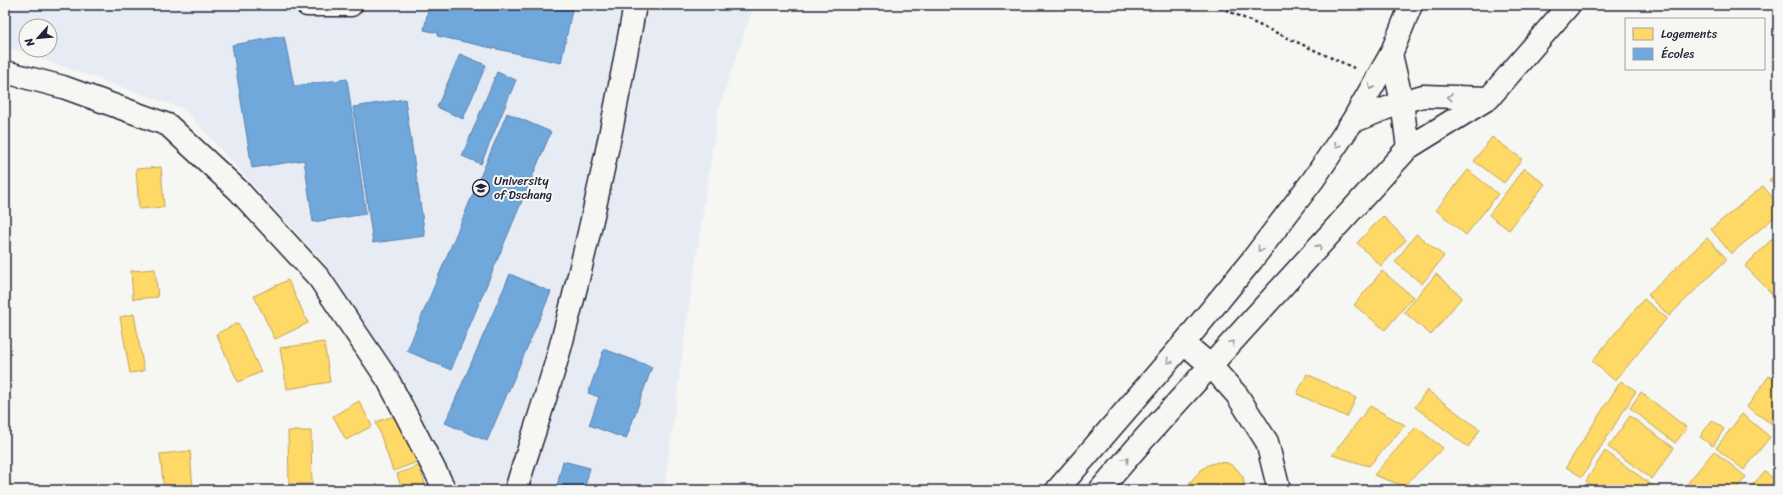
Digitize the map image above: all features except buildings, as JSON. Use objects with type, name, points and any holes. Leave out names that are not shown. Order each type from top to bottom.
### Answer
[{"type":"street","points":[[307,5],[351,5]]},
{"type":"street","points":[[516,490],[563,337],[597,196],[621,84],[635,5]]},
{"type":"street","points":[[1057,490],[1184,343],[1252,260],[1303,192],[1352,122],[1391,54],[1411,5]]},
{"type":"street","points":[[1100,490],[1144,439],[1408,148],[1489,98],[1569,5]]},
{"type":"street","points":[[1391,54],[1402,102],[1408,148]]},
{"type":"street","points":[[5,72],[63,87],[168,125],[238,190],[319,278],[388,380],[445,490]]},
{"type":"street","points":[[1352,122],[1402,102],[1423,96],[1489,98]]},
{"type":"street","points":[[1184,343],[1211,366],[1237,395],[1267,442],[1279,490]]},
{"type":"path","points":[[1215,5],[1377,78]]},
{"type":"shaded area","name":"University of Dschang","points":[[5,5],[754,5],[718,111],[689,306],[664,490],[459,490],[391,362],[325,264],[184,109],[39,58],[58,58],[58,18],[18,18],[18,51],[5,46]]},
{"type":"place","name":"University of Dschang","points":[[481,188]]}]
